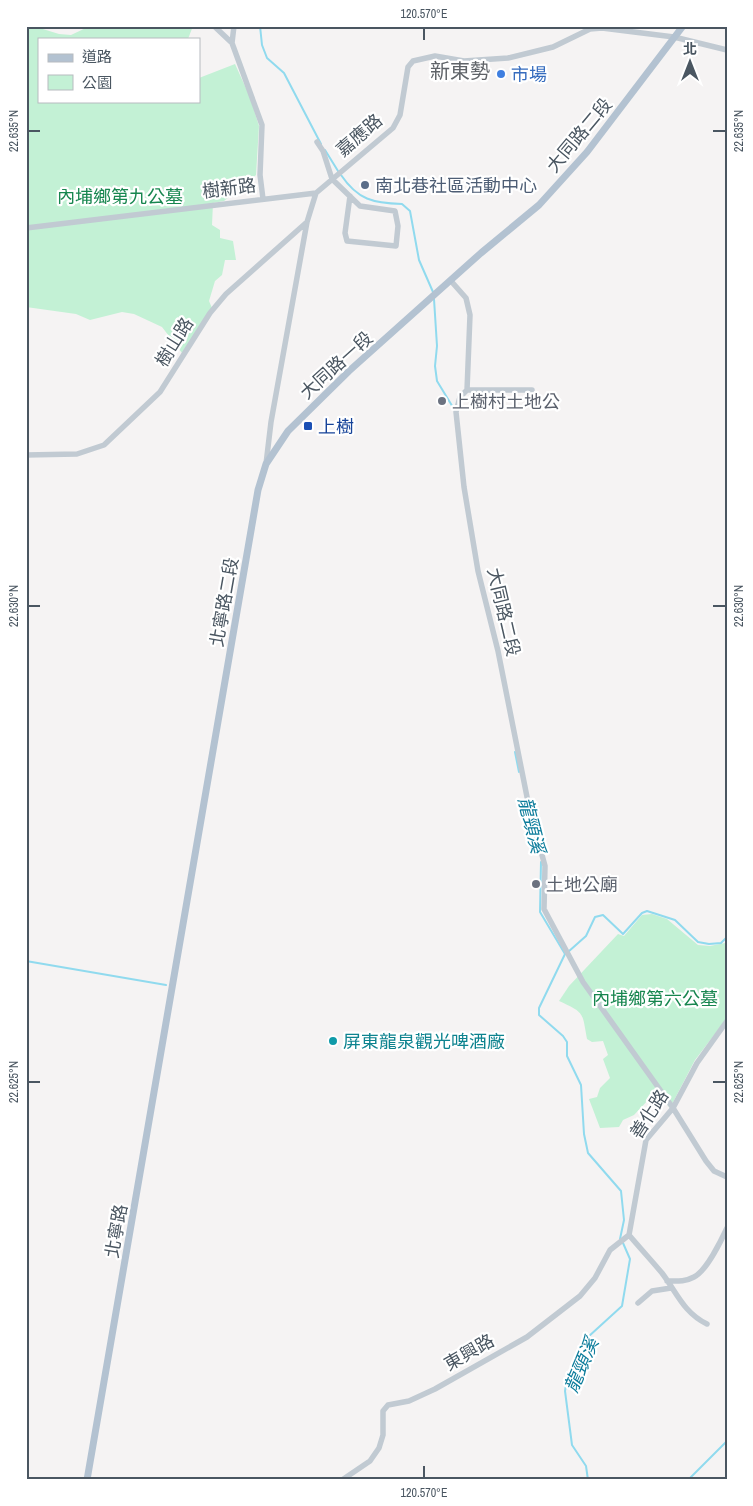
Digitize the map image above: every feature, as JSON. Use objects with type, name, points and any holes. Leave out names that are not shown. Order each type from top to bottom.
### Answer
[{"type":"main road","name":"大同路二段","points":[[434,297],[493,242],[539,205],[588,152],[683,26]]},
{"type":"main road","name":"大同路一段","points":[[266,464],[288,431],[324,394],[434,297]]},
{"type":"main road","name":"北寧路二段","points":[[172,988],[258,490],[266,464]]},
{"type":"main road","name":"北寧路","points":[[87,1480],[172,988]]},
{"type":"street","points":[[214,26],[232,43],[262,125],[260,175],[263,198]]},
{"type":"street","points":[[232,43],[234,26]]},
{"type":"street","name":"嘉應路","points":[[316,193],[393,128],[400,115],[408,67],[413,61],[435,56],[464,61],[508,58],[553,47],[590,29],[601,27],[674,36],[727,50]]},
{"type":"street","points":[[317,142],[350,196],[360,206],[395,211],[398,226],[396,246],[347,241],[345,233],[350,196]]},
{"type":"street","points":[[307,222],[316,193]]},
{"type":"street","name":"樹新路","points":[[26,228],[316,193]]},
{"type":"street","name":"樹山路","points":[[26,455],[76,454],[104,445],[160,392],[210,313],[226,294],[307,222]]},
{"type":"street","name":"北寧路二段","points":[[266,464],[274,402],[307,222]]},
{"type":"street","name":"大同路二段","points":[[451,281],[466,298],[470,315],[467,390],[460,397],[456,412],[458,447],[478,571],[500,660],[529,807],[545,866],[544,909],[583,982],[673,1108],[708,1165],[714,1171],[727,1177]]},
{"type":"street","points":[[467,390],[532,390]]},
{"type":"street","name":"善化路","points":[[629,1235],[646,1140],[673,1108],[697,1063],[727,1021]]},
{"type":"street","points":[[667,1281],[683,1281],[696,1276],[706,1264],[727,1228]]},
{"type":"street","points":[[629,1235],[667,1281],[686,1310],[696,1319],[707,1324]]},
{"type":"street","name":"東興路","points":[[342,1480],[370,1461],[379,1448],[383,1435],[383,1411],[388,1405],[409,1400],[434,1389],[526,1337],[580,1296],[620,1240],[629,1235]]},
{"type":"street","points":[[638,1303],[658,1288],[670,1288]]},
{"type":"green space","name":"內埔鄉第九公墓","points":[[33,26],[59,34],[71,35],[90,26],[193,26],[188,38],[38,38],[38,102],[200,102],[200,78],[235,64],[250,97],[259,126],[256,175],[224,201],[213,203],[212,225],[220,230],[220,238],[233,241],[236,260],[225,260],[222,275],[215,281],[209,301],[212,308],[182,353],[162,327],[134,314],[122,312],[90,320],[76,314],[26,307],[26,27]]},
{"type":"green space","name":"內埔鄉第六公墓","points":[[652,914],[667,919],[698,945],[710,946],[727,941],[727,1018],[695,1060],[670,1108],[661,1098],[650,1098],[634,1115],[623,1120],[619,1127],[600,1128],[589,1099],[597,1097],[600,1088],[610,1078],[603,1059],[608,1055],[603,1041],[592,1042],[587,1039],[581,1014],[574,1008],[559,1001],[569,986],[618,934],[624,936],[642,915]]},
{"type":"waterway","points":[[260,26],[262,45],[267,58],[284,73],[321,144]]},
{"type":"waterway","points":[[325,150],[338,171]]},
{"type":"waterway","points":[[341,175],[360,195],[383,203],[402,204],[410,211],[419,260],[433,292]]},
{"type":"waterway","points":[[434,299],[437,381],[454,409]]},
{"type":"waterway","name":"龍頸溪","points":[[515,752],[519,772]]},
{"type":"waterway","name":"龍頸溪","points":[[541,862],[540,912],[565,954],[539,1008],[539,1015],[563,1036],[567,1042],[567,1056],[581,1085],[584,1134],[588,1153],[621,1191],[624,1220],[620,1239]]},
{"type":"waterway","points":[[568,952],[586,936],[595,917],[603,915],[623,934],[642,913],[647,911],[675,920],[698,942],[709,944],[721,943],[727,937]]},
{"type":"waterway","points":[[26,961],[166,985]]},
{"type":"waterway","name":"龍頸溪","points":[[588,1480],[586,1466],[572,1445],[565,1391],[566,1385],[580,1362],[588,1337],[622,1306],[630,1259],[623,1243]]},
{"type":"waterway","points":[[688,1480],[727,1441]]},
{"type":"place","name":"市場","points":[[501,74]]},
{"type":"place","name":"南北巷社區活動中心","points":[[365,185]]},
{"type":"place","name":"上樹村土地公","points":[[442,401]]},
{"type":"place","name":"上樹","points":[[308,426]]},
{"type":"place","name":"土地公廟","points":[[536,884]]},
{"type":"place","name":"屏東龍泉觀光啤酒廠","points":[[333,1041]]},
{"type":"district","name":"新東勢","points":[[460,70]]}]
